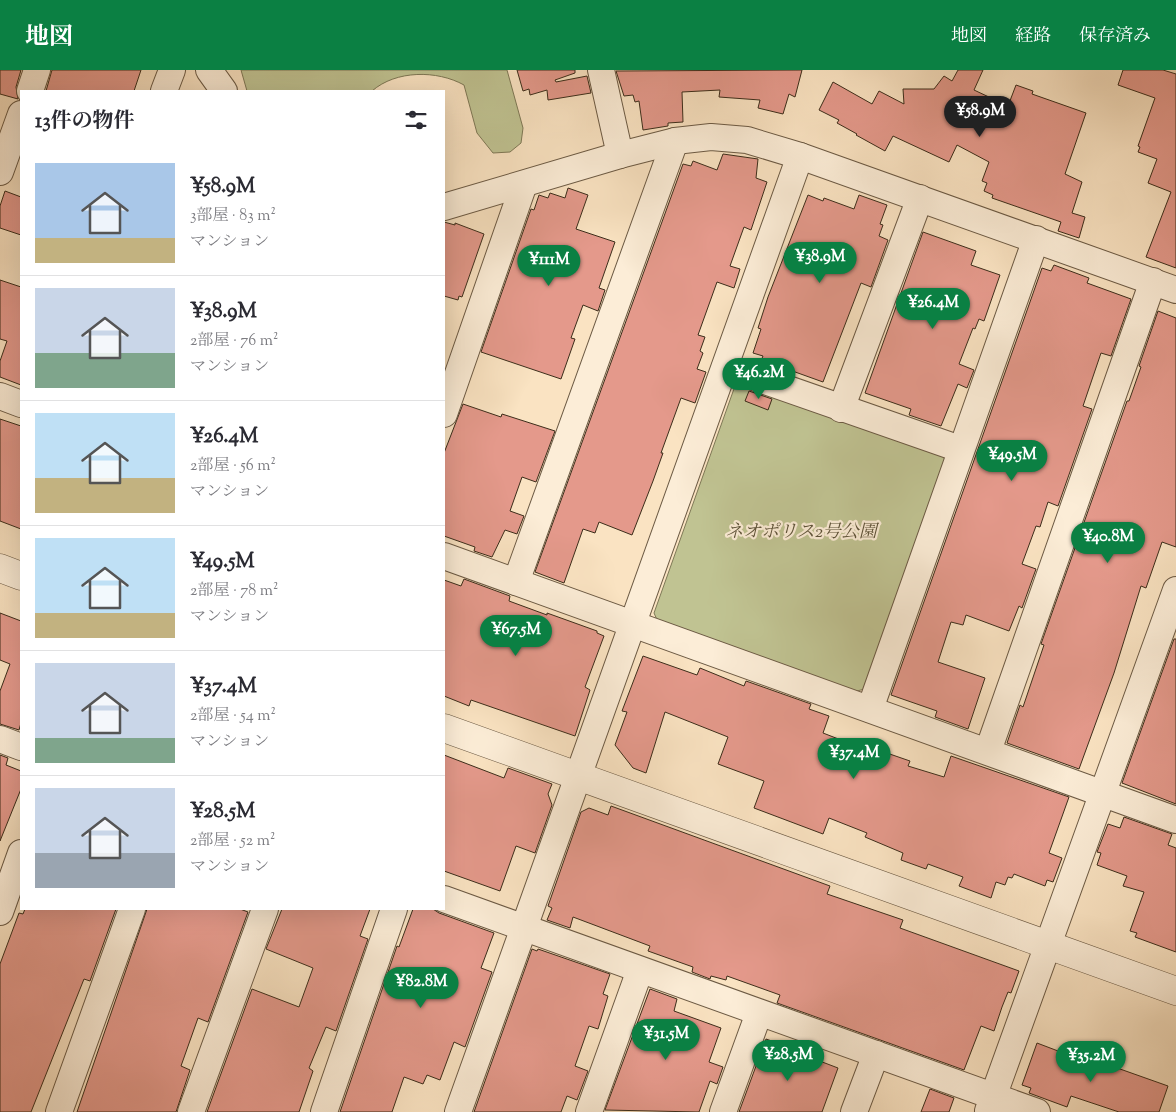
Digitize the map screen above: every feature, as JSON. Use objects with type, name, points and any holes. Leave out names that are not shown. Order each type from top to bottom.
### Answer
[{"type":"street","points":[[30,90],[37,70]]},
{"type":"street","points":[[164,90],[172,70]]},
{"type":"street","points":[[209,70],[223,90]]},
{"type":"street","points":[[602,70],[620,155]]},
{"type":"street","points":[[0,172],[20,117]]},
{"type":"street","points":[[445,207],[620,155],[675,141],[711,137],[747,140],[800,156],[1164,285],[988,751]]},
{"type":"street","points":[[516,582],[675,141]]},
{"type":"street","points":[[458,1112],[800,156]]},
{"type":"street","points":[[445,411],[524,184]]},
{"type":"street","points":[[841,408],[920,198]]},
{"type":"street","points":[[870,709],[960,449],[1036,239]]},
{"type":"street","points":[[725,368],[960,449]]},
{"type":"street","points":[[0,396],[20,404]]},
{"type":"street","points":[[445,556],[1176,820]]},
{"type":"street","points":[[0,568],[20,576]]},
{"type":"street","points":[[991,1104],[1176,590]]},
{"type":"street","points":[[445,728],[1176,991]]},
{"type":"street","points":[[0,740],[20,747]]},
{"type":"street","points":[[0,912],[20,856]]},
{"type":"street","points":[[445,899],[524,926],[758,1013],[876,1054],[991,1104],[1037,1112]]},
{"type":"street","points":[[59,1112],[132,910]]},
{"type":"street","points":[[191,1112],[265,910]]},
{"type":"street","points":[[324,1112],[394,910]]},
{"type":"street","points":[[589,1112],[640,970]]},
{"type":"street","points":[[723,1112],[758,1013]]},
{"type":"street","points":[[854,1112],[876,1054]]},
{"type":"green space","points":[[241,70],[507,70],[523,128],[521,143],[510,152],[493,153],[477,133],[464,85],[442,77],[417,74],[405,76],[393,79],[373,90],[247,90]]},
{"type":"green space","name":"ネオポリス2号公園","points":[[745,382],[941,452],[946,462],[864,689],[854,692],[658,622],[654,613],[735,386]]},
{"type":"building","points":[[0,70],[21,70],[16,87],[18,99],[0,94]]},
{"type":"building","points":[[52,70],[141,70],[134,90],[46,90]]},
{"type":"building","points":[[517,70],[575,70],[575,73],[555,80],[556,82],[587,76],[591,93],[548,100],[547,90],[530,95],[529,89],[523,91]]},
{"type":"building","points":[[802,70],[795,97],[789,94],[783,114],[758,108],[760,100],[719,97],[720,90],[682,92],[683,122],[668,123],[668,126],[643,130],[639,101],[635,102],[633,95],[624,96],[616,71]]},
{"type":"building","points":[[958,70],[983,70],[974,90],[1008,106],[1016,85],[1033,91],[1032,94],[1086,113],[1065,174],[1082,182],[1072,213],[1085,217],[1079,238],[1058,231],[1061,222],[992,198],[993,195],[984,191],[987,183],[982,181],[989,162],[957,145],[949,162],[893,136],[885,151],[837,123],[839,120],[819,110],[833,82],[872,104],[879,91],[904,104],[903,89],[934,89],[944,76],[952,81]]},
{"type":"building","points":[[1123,70],[1163,70],[1176,74],[1176,268],[1146,257],[1171,192],[1148,183],[1157,159],[1138,152],[1140,147],[1138,146],[1155,98],[1118,85]]},
{"type":"building","points":[[723,154],[758,159],[756,178],[767,182],[751,230],[744,227],[730,266],[740,269],[734,288],[717,282],[698,335],[705,337],[700,351],[703,353],[697,369],[706,372],[695,403],[681,398],[653,481],[632,535],[599,522],[595,533],[583,529],[564,583],[535,572],[683,164],[691,166],[693,161],[717,170]]},
{"type":"building","points":[[568,188],[588,195],[576,229],[615,242],[599,288],[605,290],[598,311],[583,305],[571,338],[575,339],[561,379],[481,352],[531,209],[534,210],[539,195],[548,198],[550,193],[565,198]]},
{"type":"building","points":[[5,191],[20,197],[20,235],[0,228],[0,206]]},
{"type":"building","points":[[808,195],[823,201],[824,198],[854,209],[859,195],[887,205],[880,224],[883,225],[879,236],[888,240],[871,287],[861,283],[823,382],[784,368],[783,371],[760,363],[763,356],[753,353],[761,329],[758,328],[768,297]]},
{"type":"building","points":[[445,222],[455,225],[455,223],[484,234],[462,297],[459,296],[458,300],[445,296]]},
{"type":"building","points":[[923,232],[976,251],[971,265],[1000,275],[984,321],[979,319],[975,329],[973,328],[959,364],[974,370],[967,388],[958,384],[941,426],[909,415],[911,409],[865,393]]},
{"type":"building","points":[[1054,265],[1089,278],[1087,283],[1131,299],[1111,356],[1101,353],[1083,406],[1092,409],[1058,506],[1048,502],[1040,527],[1036,526],[1022,564],[1036,569],[1022,608],[1019,606],[1009,631],[966,615],[963,625],[951,622],[938,662],[985,678],[968,729],[935,717],[937,711],[891,695],[1042,268],[1051,271]]},
{"type":"building","points":[[0,280],[20,287],[20,385],[0,377],[0,361],[7,341],[0,339]]},
{"type":"building","points":[[1158,311],[1176,318],[1176,547],[1162,542],[1146,588],[1141,586],[1114,673],[1079,769],[1007,743],[1020,705],[1023,707],[1044,645],[1041,644],[1127,401],[1129,401],[1141,367],[1139,366]]},
{"type":"building","points":[[749,391],[772,399],[768,410],[745,401]]},
{"type":"building","points":[[463,404],[501,417],[502,414],[555,431],[536,482],[522,477],[510,511],[524,516],[517,534],[505,530],[492,557],[474,551],[475,547],[445,536],[445,450]]},
{"type":"building","points":[[0,419],[20,426],[20,529],[0,521]]},
{"type":"building","points":[[464,579],[510,596],[509,601],[597,631],[597,633],[604,636],[585,687],[590,690],[575,736],[471,700],[469,706],[445,696],[445,580],[461,586]]},
{"type":"building","points":[[0,613],[20,621],[19,730],[0,724],[0,691],[10,664],[0,660]]},
{"type":"building","points":[[1174,639],[1176,639],[1176,804],[1122,783]]},
{"type":"building","points":[[643,656],[697,675],[700,668],[744,686],[746,681],[811,704],[809,709],[829,716],[823,733],[859,747],[861,740],[883,748],[881,751],[910,761],[908,766],[944,777],[951,756],[1069,797],[1049,853],[1062,858],[1053,882],[1047,880],[1045,886],[1014,874],[1012,878],[1008,877],[1005,885],[996,882],[991,898],[959,886],[963,877],[928,864],[926,869],[901,860],[903,853],[865,837],[867,833],[829,818],[823,834],[754,808],[764,781],[718,764],[728,737],[665,712],[646,773],[633,768],[615,745],[627,712],[622,711]]},
{"type":"building","points":[[0,755],[8,758],[6,765],[20,771],[20,791],[0,841]]},
{"type":"building","points":[[445,755],[504,778],[508,768],[552,784],[548,794],[552,805],[535,853],[516,846],[500,891],[445,871]]},
{"type":"building","points":[[611,806],[830,886],[827,894],[903,920],[900,928],[1019,971],[1011,993],[1008,992],[994,1031],[981,1026],[964,1070],[777,1003],[780,995],[727,976],[726,980],[711,976],[710,979],[692,972],[693,967],[648,951],[650,946],[573,917],[570,928],[547,920],[552,908],[548,906],[581,812],[589,808],[608,815]]},
{"type":"building","points":[[1124,817],[1172,834],[1168,845],[1176,848],[1176,952],[1135,937],[1137,933],[1130,931],[1144,892],[1123,886],[1127,876],[1097,865],[1101,853],[1097,852],[1108,824],[1120,828]]},
{"type":"building","points":[[25,910],[116,910],[90,981],[84,979],[31,1112],[0,1112],[0,964],[19,913],[23,914]]},
{"type":"building","points":[[147,910],[243,910],[248,912],[208,1022],[198,1018],[181,1066],[190,1070],[176,1112],[77,1112]]},
{"type":"building","points":[[282,910],[370,910],[360,936],[368,939],[336,1031],[326,1027],[309,1068],[313,1071],[299,1112],[207,1112],[252,989],[299,1007],[313,968],[266,949]]},
{"type":"building","points":[[413,910],[434,910],[494,933],[481,968],[492,972],[465,1047],[454,1042],[440,1080],[427,1075],[423,1084],[404,1077],[392,1112],[340,1112],[397,946],[399,947]]},
{"type":"building","points":[[532,949],[537,951],[538,949],[610,974],[603,994],[608,996],[598,1029],[589,1026],[575,1066],[588,1071],[577,1100],[567,1096],[561,1112],[474,1112]]},
{"type":"building","points":[[650,989],[677,999],[674,1011],[721,1028],[709,1062],[723,1067],[717,1084],[710,1081],[699,1112],[605,1110]]},
{"type":"building","points":[[766,1039],[838,1068],[822,1112],[739,1112]]},
{"type":"building","points":[[1037,1043],[1087,1062],[1089,1058],[1168,1086],[1159,1112],[1119,1112],[1071,1096],[1067,1107],[1029,1093],[1031,1088],[1022,1085]]},
{"type":"building","points":[[930,1089],[954,1098],[949,1112],[921,1112]]}]
